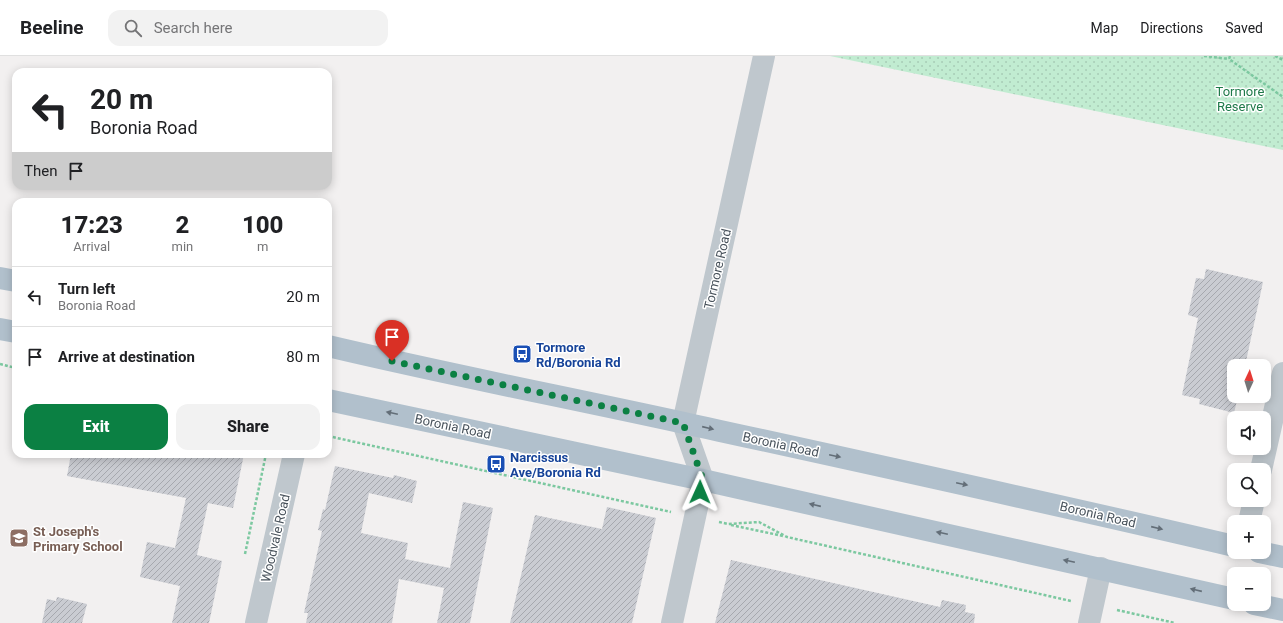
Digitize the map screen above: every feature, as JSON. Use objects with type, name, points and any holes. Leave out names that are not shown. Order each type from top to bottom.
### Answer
[{"type":"main road","points":[[0,278],[12,280]]},
{"type":"main road","points":[[0,329],[12,331]]},
{"type":"main road","name":"Boronia Road","points":[[332,347],[428,370],[683,423],[1060,505],[1227,544]]},
{"type":"main road","name":"Boronia Road","points":[[332,401],[703,480],[1227,597]]},
{"type":"main road","points":[[1271,555],[1283,558]]},
{"type":"main road","points":[[1271,608],[1283,610]]},
{"type":"street","name":"Tormore Road","points":[[683,423],[764,56]]},
{"type":"street","points":[[1263,463],[1283,373]]},
{"type":"street","points":[[672,623],[703,480],[683,423]]},
{"type":"street","name":"Woodvale Road","points":[[256,623],[293,458]]},
{"type":"street","points":[[1089,623],[1101,568]]},
{"type":"path","points":[[1204,56],[1229,57],[1283,97]]},
{"type":"path","points":[[1275,56],[1283,60]]},
{"type":"path","points":[[0,364],[12,367]]},
{"type":"path","points":[[332,437],[672,512]]},
{"type":"path","points":[[243,562],[265,458]]},
{"type":"path","points":[[715,521],[1075,602]]},
{"type":"path","points":[[728,524],[759,522],[787,537]]},
{"type":"path","points":[[1113,609],[1175,623]]},
{"type":"green space","name":"Tormore Reserve","points":[[830,56],[1283,56],[1283,150]]},
{"type":"building","points":[[1206,269],[1263,282],[1246,359],[1227,359],[1227,403],[1236,403],[1234,411],[1227,411],[1199,404],[1200,399],[1182,395],[1198,318],[1188,315],[1196,278],[1204,279]]},
{"type":"building","points":[[70,458],[243,458],[233,508],[208,503],[197,555],[222,561],[209,623],[172,623],[180,586],[140,577],[147,542],[175,548],[186,498],[67,476]]},
{"type":"building","points":[[335,466],[393,478],[394,475],[417,481],[412,503],[369,493],[361,533],[408,543],[405,559],[450,568],[463,502],[493,508],[470,623],[437,623],[444,588],[399,579],[392,623],[306,623],[308,613],[304,613],[322,531],[318,530],[323,509],[325,510]]},
{"type":"building","points":[[607,507],[656,518],[632,623],[510,623],[535,515],[602,529]]},
{"type":"building","points":[[731,560],[940,607],[942,600],[966,605],[965,612],[975,614],[974,623],[715,623]]},
{"type":"building","points":[[57,597],[87,604],[82,623],[42,623],[47,599],[56,601]]},
{"type":"place","name":"Tormore Rd/Boronia Rd","points":[[522,354]]},
{"type":"place","name":"Narcissus Ave/Boronia Rd","points":[[496,464]]},
{"type":"place","name":"St Joseph's Primary School","points":[[19,538]]},
{"type":"route","points":[[392,361],[428,370],[683,423],[703,480],[700,492]]}]
